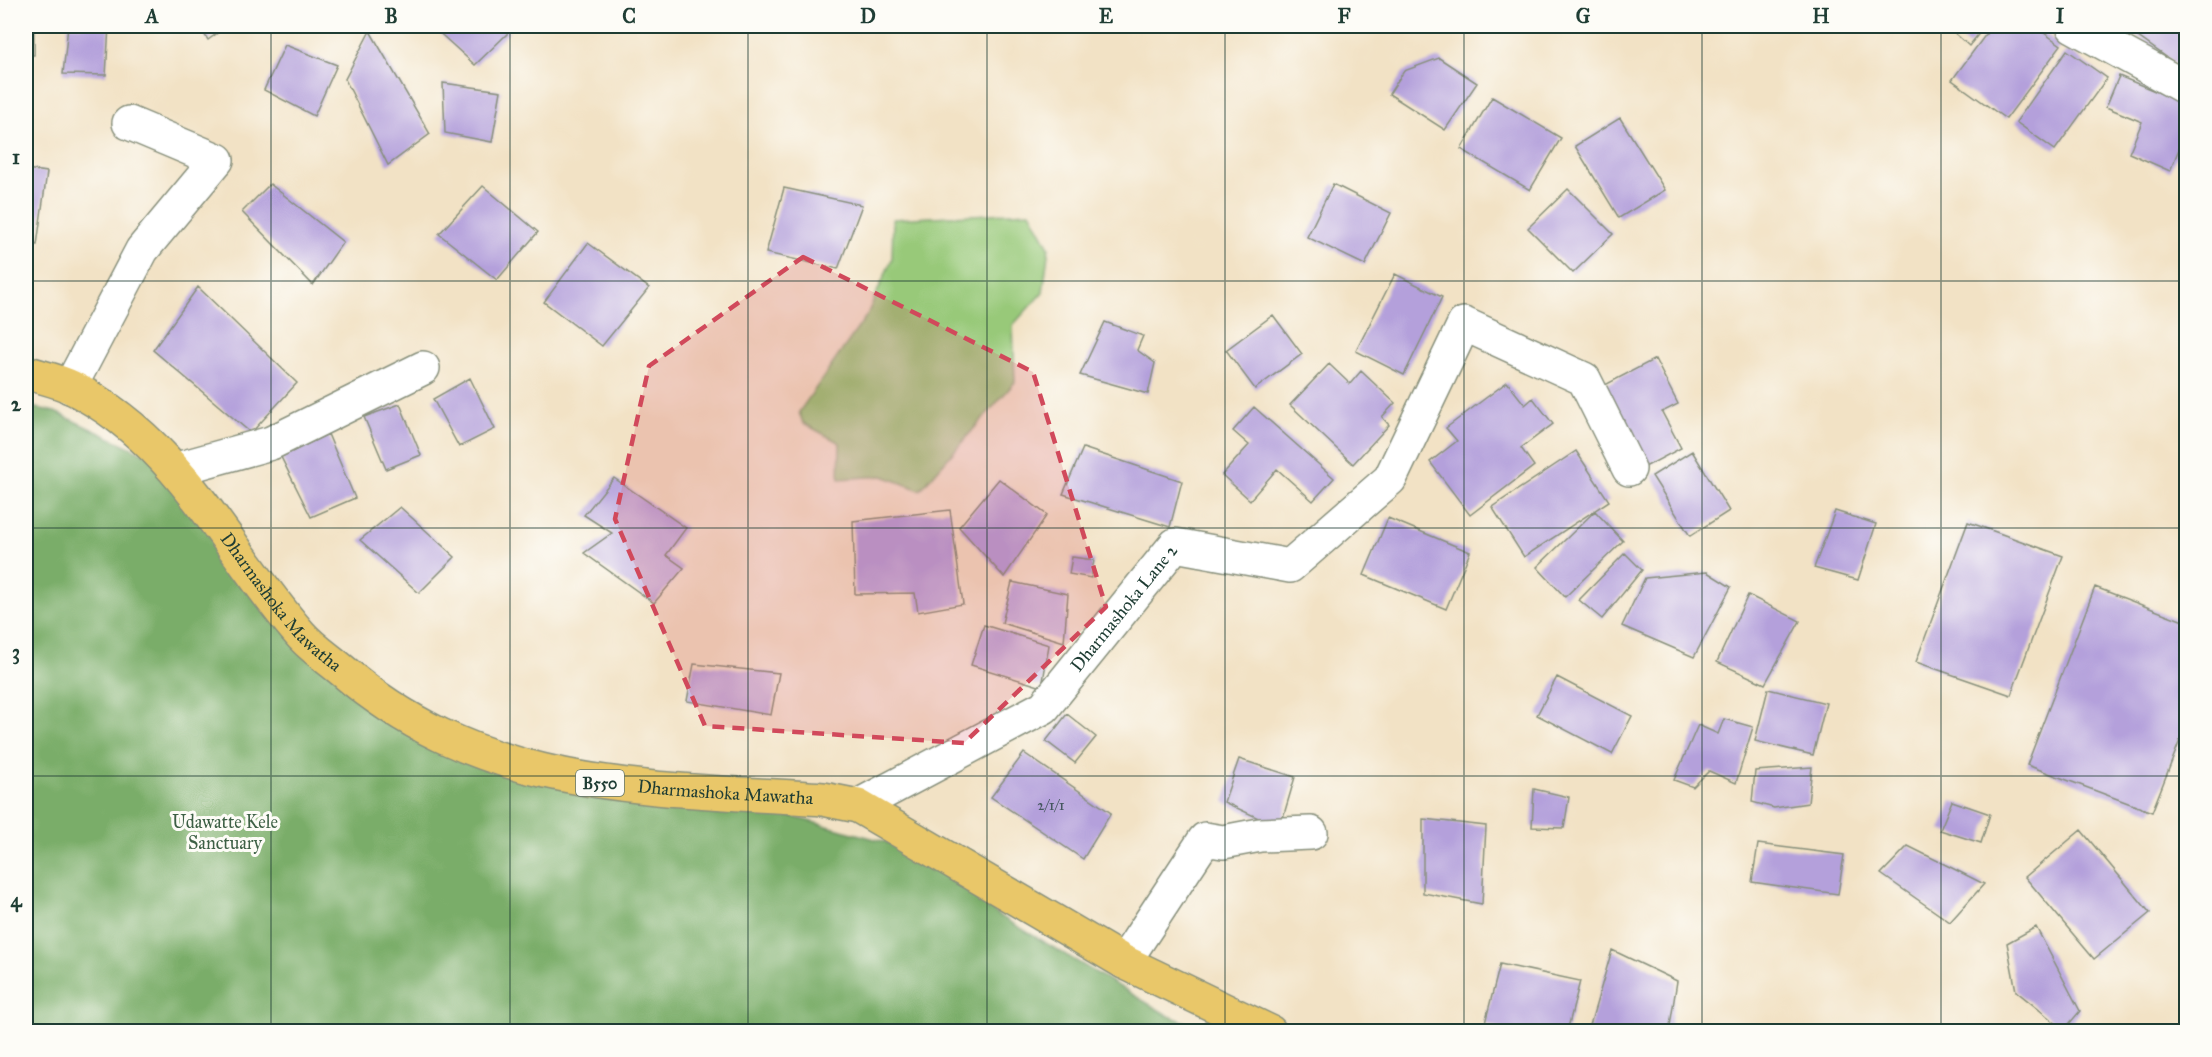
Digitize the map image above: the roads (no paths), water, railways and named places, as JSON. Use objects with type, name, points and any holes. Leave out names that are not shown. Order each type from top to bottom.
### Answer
[{"type":"main road","name":"Dharmashoka Mawatha","points":[[26,372],[70,387],[130,425],[177,469],[301,635],[365,690],[436,735],[514,765],[602,783],[823,799],[858,806],[1124,962],[1270,1032]]},
{"type":"street","points":[[2073,26],[2187,88]]},
{"type":"street","points":[[70,387],[142,250],[218,160],[129,123]]},
{"type":"street","name":"Dharmashoka Lane 2","points":[[858,806],[1044,707],[1175,545],[1290,566],[1390,479],[1464,324],[1584,379],[1629,469]]},
{"type":"street","points":[[177,469],[271,442],[423,368]]},
{"type":"street","points":[[1124,962],[1205,839],[1223,842],[1260,835],[1311,833]]},
{"type":"park label","name":"Udawatte Kele Sanctuary","points":[[225,832]]}]
